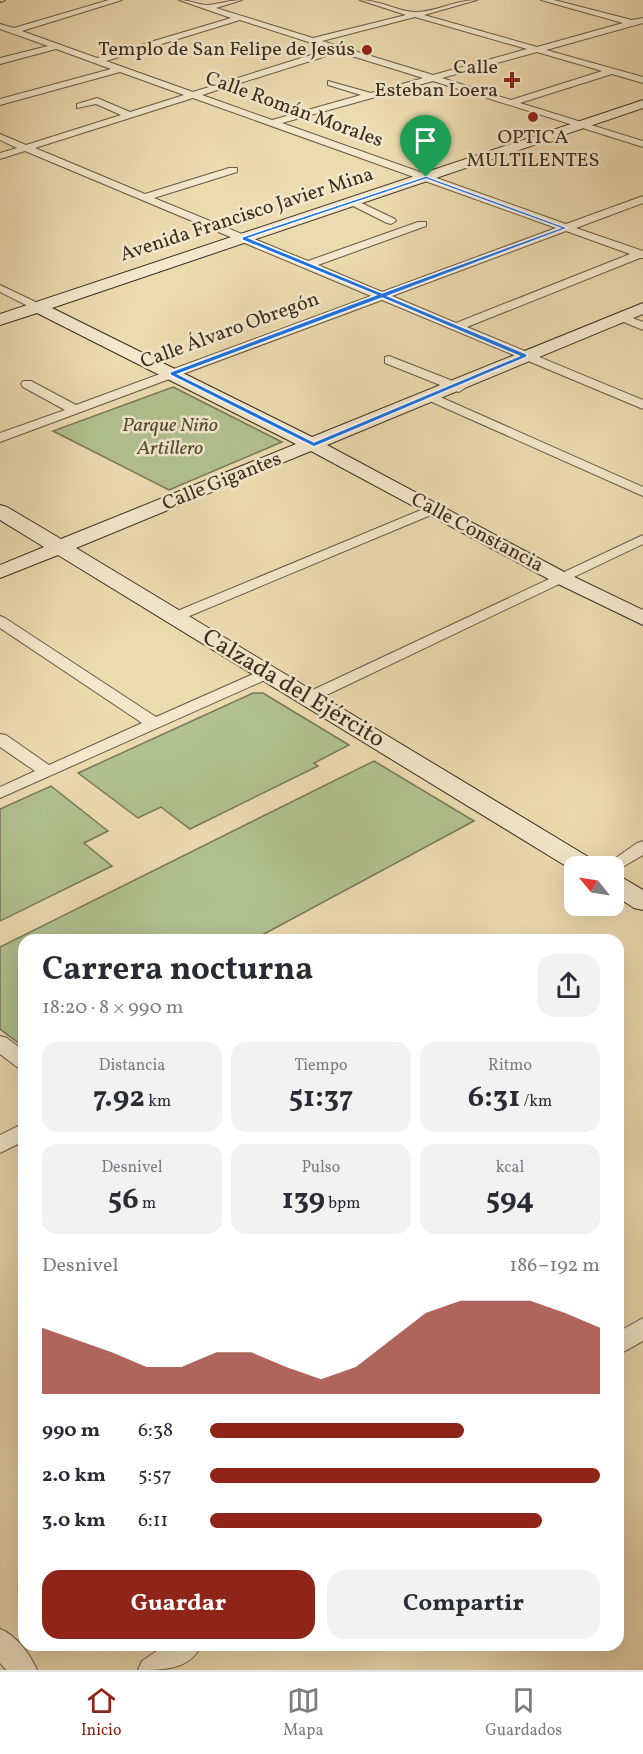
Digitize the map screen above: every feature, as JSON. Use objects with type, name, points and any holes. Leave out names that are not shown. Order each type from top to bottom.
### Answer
[{"type":"main road","name":"Avenida Francisco Javier Mina","points":[[0,320],[643,104]]},
{"type":"main road","name":"Calle Constancia","points":[[38,307],[314,445],[561,578],[643,618]]},
{"type":"main road","name":"Calle Gigantes","points":[[0,572],[429,396],[456,387],[643,308]]},
{"type":"main road","name":"Calzada del Ejército","points":[[0,512],[568,856]]},
{"type":"main road","points":[[624,890],[643,902]]},
{"type":"street","points":[[0,35],[118,0]]},
{"type":"street","points":[[183,0],[643,144]]},
{"type":"street","points":[[207,7],[238,0]]},
{"type":"street","points":[[364,0],[643,80]]},
{"type":"street","points":[[312,41],[473,0]]},
{"type":"street","points":[[545,0],[643,26]]},
{"type":"street","points":[[99,60],[239,18]]},
{"type":"street","points":[[275,122],[643,20]]},
{"type":"street","name":"Calle Román Morales","points":[[0,26],[275,122],[641,255]]},
{"type":"street","points":[[0,61],[58,46]]},
{"type":"street","points":[[0,156],[338,49]]},
{"type":"street","points":[[0,102],[123,68]]},
{"type":"street","points":[[510,103],[612,71]]},
{"type":"street","points":[[331,83],[372,96]]},
{"type":"street","points":[[80,106],[97,101],[130,115]]},
{"type":"street","points":[[0,137],[643,405]]},
{"type":"street","points":[[145,197],[233,170]]},
{"type":"street","name":"Calle Álvaro Obregón","points":[[0,438],[643,200]]},
{"type":"street","points":[[353,202],[391,221]]},
{"type":"street","points":[[308,265],[422,224]]},
{"type":"street","points":[[457,327],[641,255]]},
{"type":"street","points":[[0,288],[38,307]]},
{"type":"street","points":[[620,317],[643,326]]},
{"type":"street","points":[[388,360],[456,387]]},
{"type":"street","points":[[27,384],[75,410]]},
{"type":"street","points":[[429,396],[643,492]]},
{"type":"street","points":[[175,617],[433,509]]},
{"type":"street","points":[[308,698],[643,540]]},
{"type":"street","points":[[0,621],[155,724]]},
{"type":"street","points":[[0,794],[268,673]]},
{"type":"street","points":[[0,739],[48,772]]},
{"type":"street","points":[[624,859],[643,847]]},
{"type":"street","points":[[0,1043],[18,1057]]},
{"type":"street","points":[[0,1145],[18,1134]]},
{"type":"street","points":[[624,1341],[643,1328]]},
{"type":"street","points":[[0,1641],[23,1670]]},
{"type":"street","points":[[152,1670],[180,1651]]},
{"type":"green space","name":"Parque Niño Artillero","points":[[173,387],[282,442],[169,490],[53,431]]},
{"type":"green space","points":[[253,693],[263,693],[349,745],[314,763],[318,766],[190,829],[161,807],[138,818],[78,773]]},
{"type":"green space","points":[[374,761],[474,821],[264,934],[26,934]]},
{"type":"green space","points":[[51,786],[108,831],[84,843],[112,866],[0,921],[0,809]]},
{"type":"green space","points":[[18,938],[18,1042],[0,1029],[0,947]]},
{"type":"place","name":"Templo de San Felipe de Jesús","points":[[367,50]]},
{"type":"place","name":"Calle Esteban Loera","points":[[512,80]]},
{"type":"place","name":"OPTICA MULTILENTES","points":[[533,117]]},
{"type":"route","points":[[426,177],[244,238],[382,296],[172,374],[314,445],[525,356],[382,296],[565,228],[426,177]]}]
